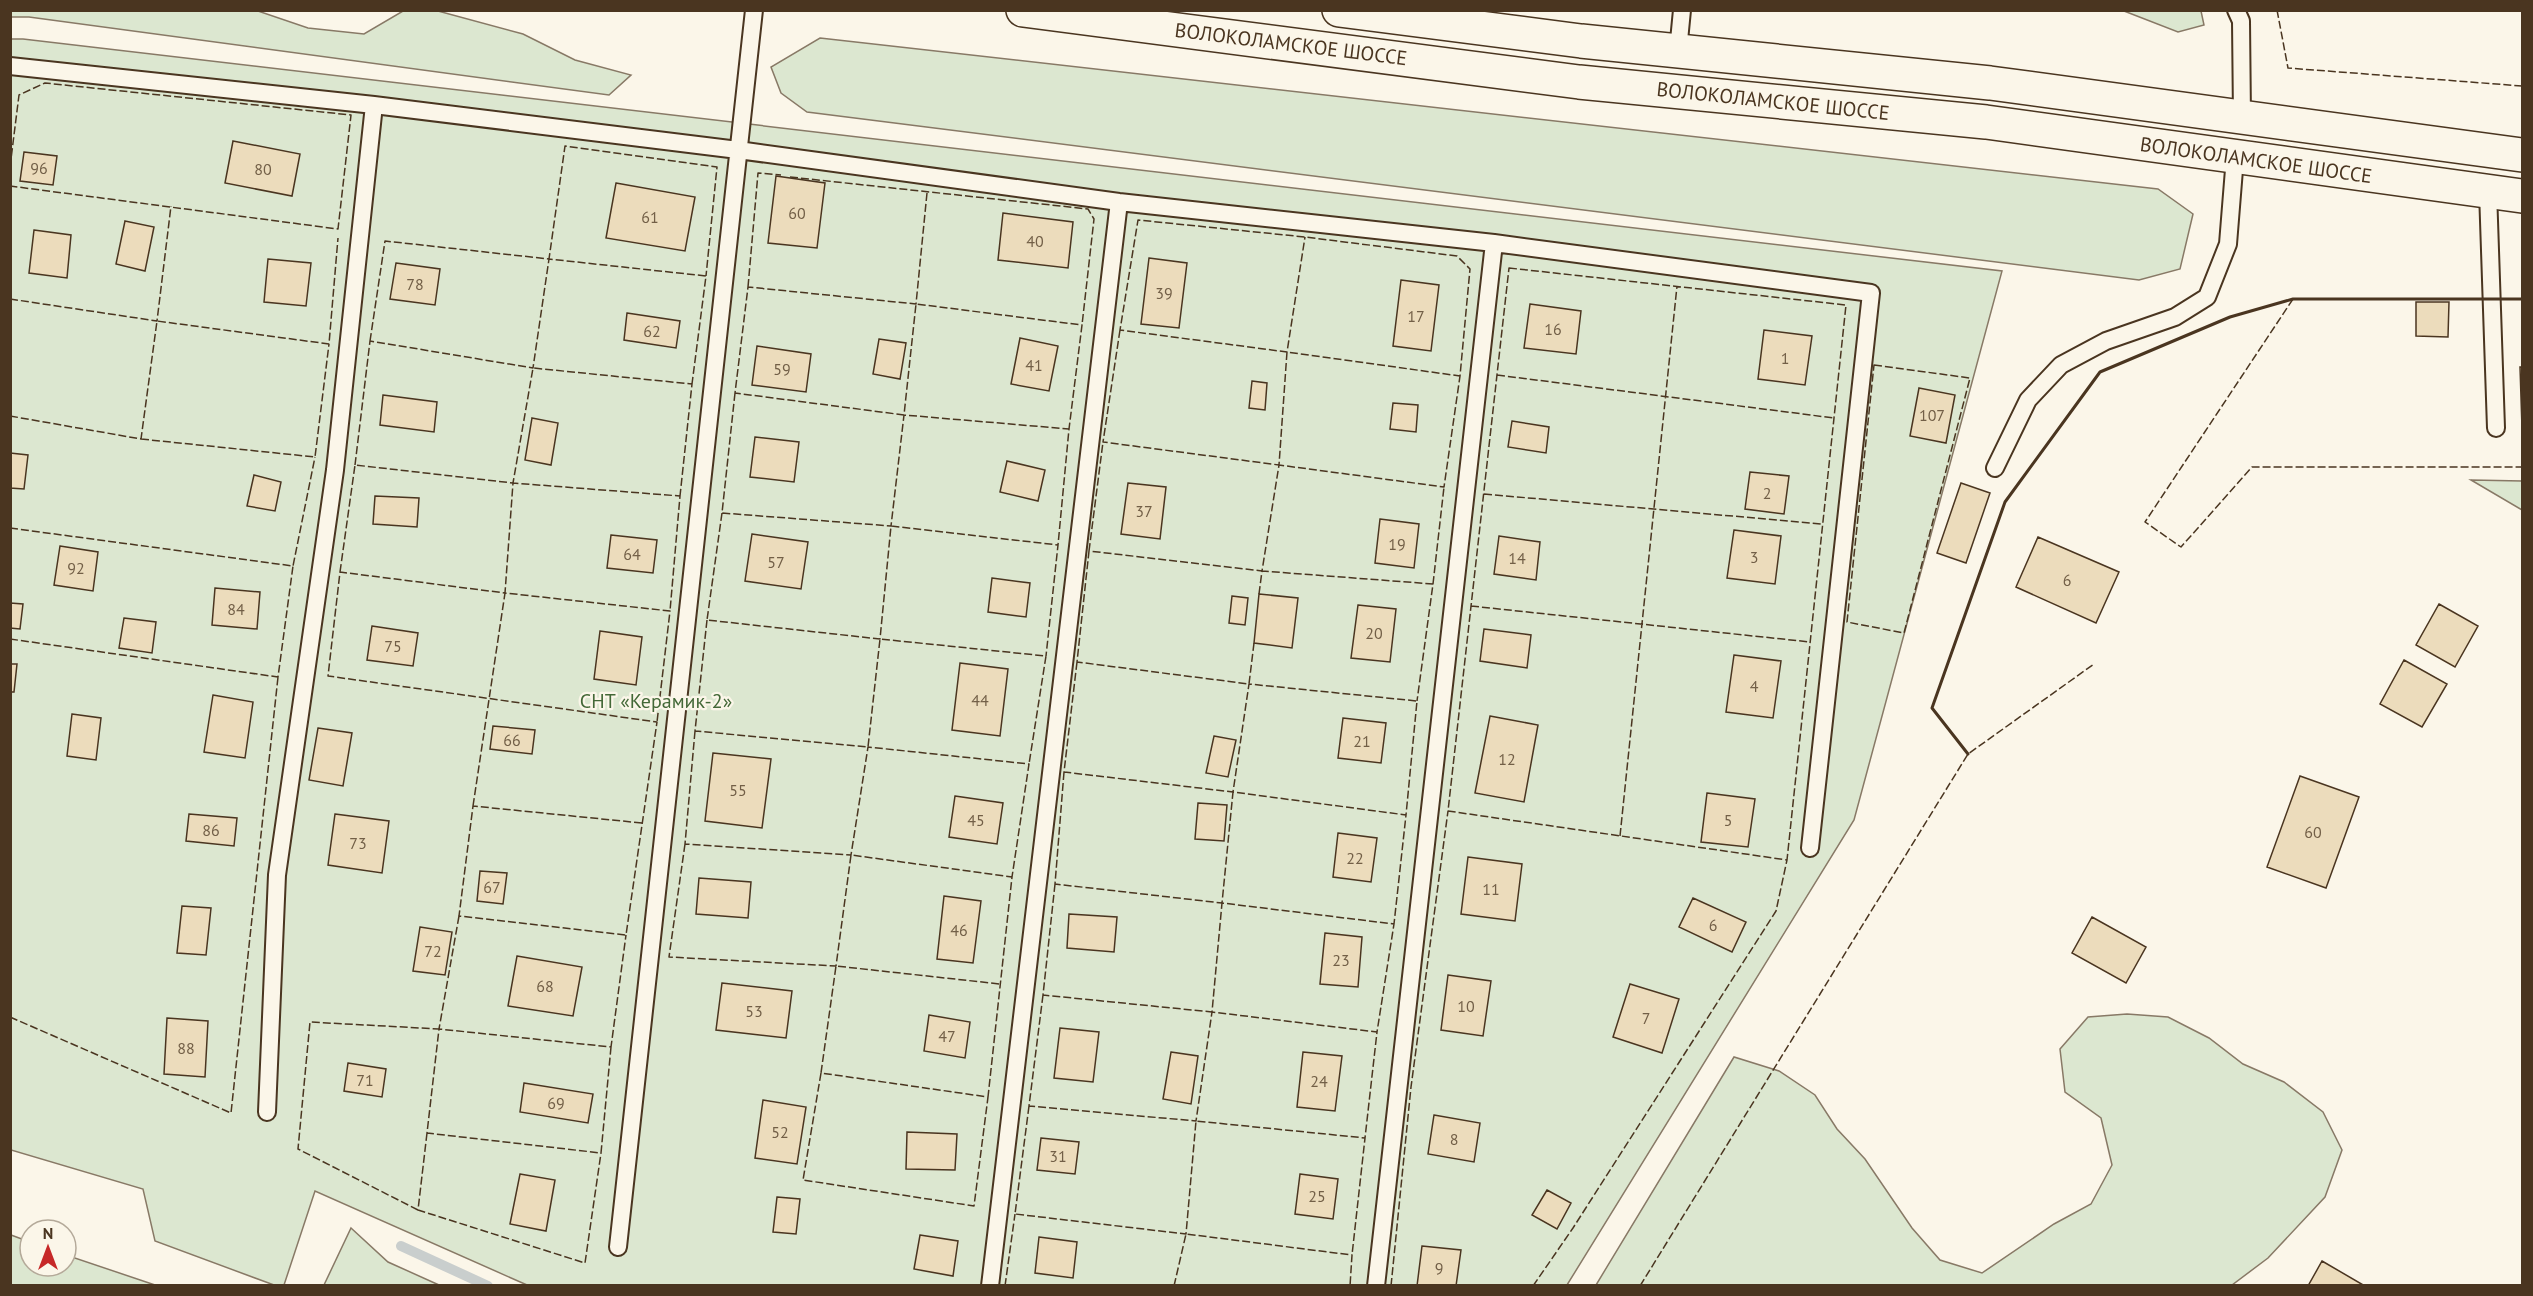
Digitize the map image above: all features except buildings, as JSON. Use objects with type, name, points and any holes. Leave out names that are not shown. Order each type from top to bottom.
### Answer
[{"type":"main road","name":"ВОЛОКОЛАМСКОЕ ШОССЕ","points":[[1023,10],[1579,82],[1986,122],[2523,196]]},
{"type":"main road","name":"ВОЛОКОЛАМСКОЕ ШОССЕ","points":[[1339,10],[1581,41],[1990,83],[2523,155]]},
{"type":"lane","points":[[618,1247],[754,10]]},
{"type":"lane","points":[[1678,51],[1682,10]]},
{"type":"lane","points":[[2236,10],[2241,21],[2242,117]]},
{"type":"lane","points":[[10,66],[374,105],[738,150],[1119,202],[1494,243],[1870,293],[1810,848]]},
{"type":"lane","points":[[267,1112],[277,875],[335,470],[374,105]]},
{"type":"lane","points":[[1995,468],[2028,400],[2061,365],[2106,341],[2175,317],[2206,297],[2228,244],[2235,157]]},
{"type":"lane","points":[[2487,191],[2496,428]]},
{"type":"lane","points":[[990,1286],[1119,202]]},
{"type":"lane","points":[[1376,1286],[1494,243]]},
{"type":"green space","points":[[10,11],[258,11],[308,28],[364,34],[403,11],[438,11],[523,34],[575,60],[631,75],[609,95],[29,17],[11,17]]},
{"type":"green space","points":[[2124,11],[2201,11],[2204,25],[2178,32]]},
{"type":"green space","points":[[820,38],[2158,189],[2193,214],[2180,269],[2139,280],[807,112],[781,93],[771,67]]},
{"type":"green space","name":"СНТ «Керамик-2»","points":[[10,39],[2002,271],[1854,820],[1567,1285],[527,1285],[315,1191],[284,1285],[274,1285],[155,1241],[143,1189],[11,1150]]},
{"type":"green space","points":[[2471,480],[2522,481],[2522,510]]},
{"type":"green space","points":[[2127,1014],[2168,1017],[2209,1038],[2243,1064],[2284,1082],[2323,1112],[2342,1150],[2325,1197],[2268,1258],[2232,1285],[1596,1285],[1734,1057],[1779,1071],[1815,1095],[1837,1129],[1865,1159],[1912,1228],[1940,1260],[1982,1273],[2054,1224],[2091,1204],[2112,1165],[2101,1118],[2065,1092],[2060,1049],[2088,1017]]},
{"type":"green space","points":[[351,1228],[388,1262],[439,1285],[324,1285]]},
{"type":"green space","points":[[11,1235],[18,1238],[18,1278],[78,1278],[78,1259],[155,1285],[11,1285]]},
{"type":"waterway","points":[[401,1246],[488,1286]]},
{"type":"fence","points":[[2277,10],[2288,68],[2522,86]]},
{"type":"fence","points":[[10,167],[19,95],[45,83],[351,115],[338,229],[10,186]]},
{"type":"fence","points":[[370,341],[385,241],[549,259],[565,146],[717,167],[706,276]]},
{"type":"fence","points":[[748,287],[758,173],[781,175]]},
{"type":"fence","points":[[790,177],[1088,209],[1094,219],[1082,325]]},
{"type":"fence","points":[[927,193],[916,304],[748,287],[735,393],[904,415],[916,304],[1082,325],[1069,429]]},
{"type":"fence","points":[[10,299],[157,321],[171,206]]},
{"type":"fence","points":[[1254,643],[1249,684],[1077,662],[1089,551],[1262,571],[1279,465],[1444,487],[1460,376],[1470,269],[1457,256],[1305,237],[1138,220],[1120,330],[1287,352],[1305,237]]},
{"type":"fence","points":[[10,416],[141,439],[157,321],[329,344],[338,238]]},
{"type":"fence","points":[[355,465],[370,341],[533,368],[549,259],[706,276],[692,384]]},
{"type":"fence","points":[[1509,268],[1846,305],[1787,860],[1448,811],[1509,268]]},
{"type":"fence","points":[[1620,836],[1677,286]]},
{"type":"fence","points":[[2293,299],[2145,522],[2181,547],[2252,467],[2522,467]]},
{"type":"fence","points":[[1120,330],[1103,442],[1279,465],[1287,352],[1460,376]]},
{"type":"fence","points":[[141,439],[315,457],[329,344]]},
{"type":"fence","points":[[1874,365],[1970,378],[1904,633],[1847,622],[1874,365]]},
{"type":"fence","points":[[340,572],[355,465],[513,483],[533,368],[692,384],[680,496]]},
{"type":"fence","points":[[1497,375],[1834,418]]},
{"type":"fence","points":[[735,393],[722,513],[891,526],[904,415],[1069,429],[1058,545]]},
{"type":"fence","points":[[1089,551],[1103,442]]},
{"type":"fence","points":[[10,528],[293,566],[315,457]]},
{"type":"fence","points":[[642,823],[473,806],[459,916],[626,935],[657,722],[328,676],[340,572],[505,593],[513,483],[680,496],[670,611]]},
{"type":"fence","points":[[1433,584],[1444,487]]},
{"type":"fence","points":[[1484,494],[1822,524]]},
{"type":"fence","points":[[722,513],[707,620],[880,639],[891,526],[1058,545],[1046,656]]},
{"type":"fence","points":[[10,639],[278,677],[293,566]]},
{"type":"fence","points":[[1259,594],[1262,571],[1433,584],[1417,701]]},
{"type":"fence","points":[[473,806],[505,593],[670,611],[657,722]]},
{"type":"fence","points":[[1471,606],[1810,642]]},
{"type":"fence","points":[[707,620],[695,731],[868,747],[880,639],[1046,656],[1029,764]]},
{"type":"fence","points":[[1077,662],[1064,772],[1233,792],[1249,684],[1417,701],[1406,815]]},
{"type":"fence","points":[[1640,1286],[1968,754],[2094,664]]},
{"type":"fence","points":[[10,1017],[231,1113],[278,677]]},
{"type":"fence","points":[[695,731],[685,844],[851,855],[868,747],[1029,764],[1012,877]]},
{"type":"fence","points":[[1064,772],[1055,884],[1222,903],[1233,792],[1406,815],[1394,924]]},
{"type":"fence","points":[[1391,1286],[1411,1087],[1448,811]]},
{"type":"fence","points":[[685,844],[669,957],[836,966],[851,855],[1012,877],[988,1097],[821,1073],[836,966],[1000,984]]},
{"type":"fence","points":[[1533,1286],[1573,1228],[1776,911],[1787,860]]},
{"type":"fence","points":[[1055,884],[1043,995],[1212,1012],[1222,903],[1394,924],[1377,1032]]},
{"type":"fence","points":[[459,916],[439,1029],[611,1047],[626,935]]},
{"type":"fence","points":[[1043,995],[1029,1106],[1196,1121],[1212,1012],[1377,1032],[1365,1138]]},
{"type":"fence","points":[[418,1210],[298,1149],[310,1022],[439,1029],[427,1133],[601,1153],[611,1047]]},
{"type":"fence","points":[[821,1073],[803,1180],[974,1206],[988,1097]]},
{"type":"fence","points":[[1029,1106],[1015,1214],[1186,1234],[1196,1121],[1365,1138],[1352,1255]]},
{"type":"fence","points":[[427,1133],[418,1210],[585,1263],[601,1153]]},
{"type":"fence","points":[[1005,1286],[1015,1214]]},
{"type":"fence","points":[[1174,1286],[1186,1234],[1352,1255],[1350,1286]]},
{"type":"wall","points":[[1968,754],[1932,708],[2005,502],[2100,372],[2230,317],[2293,299],[2522,299]]}]
